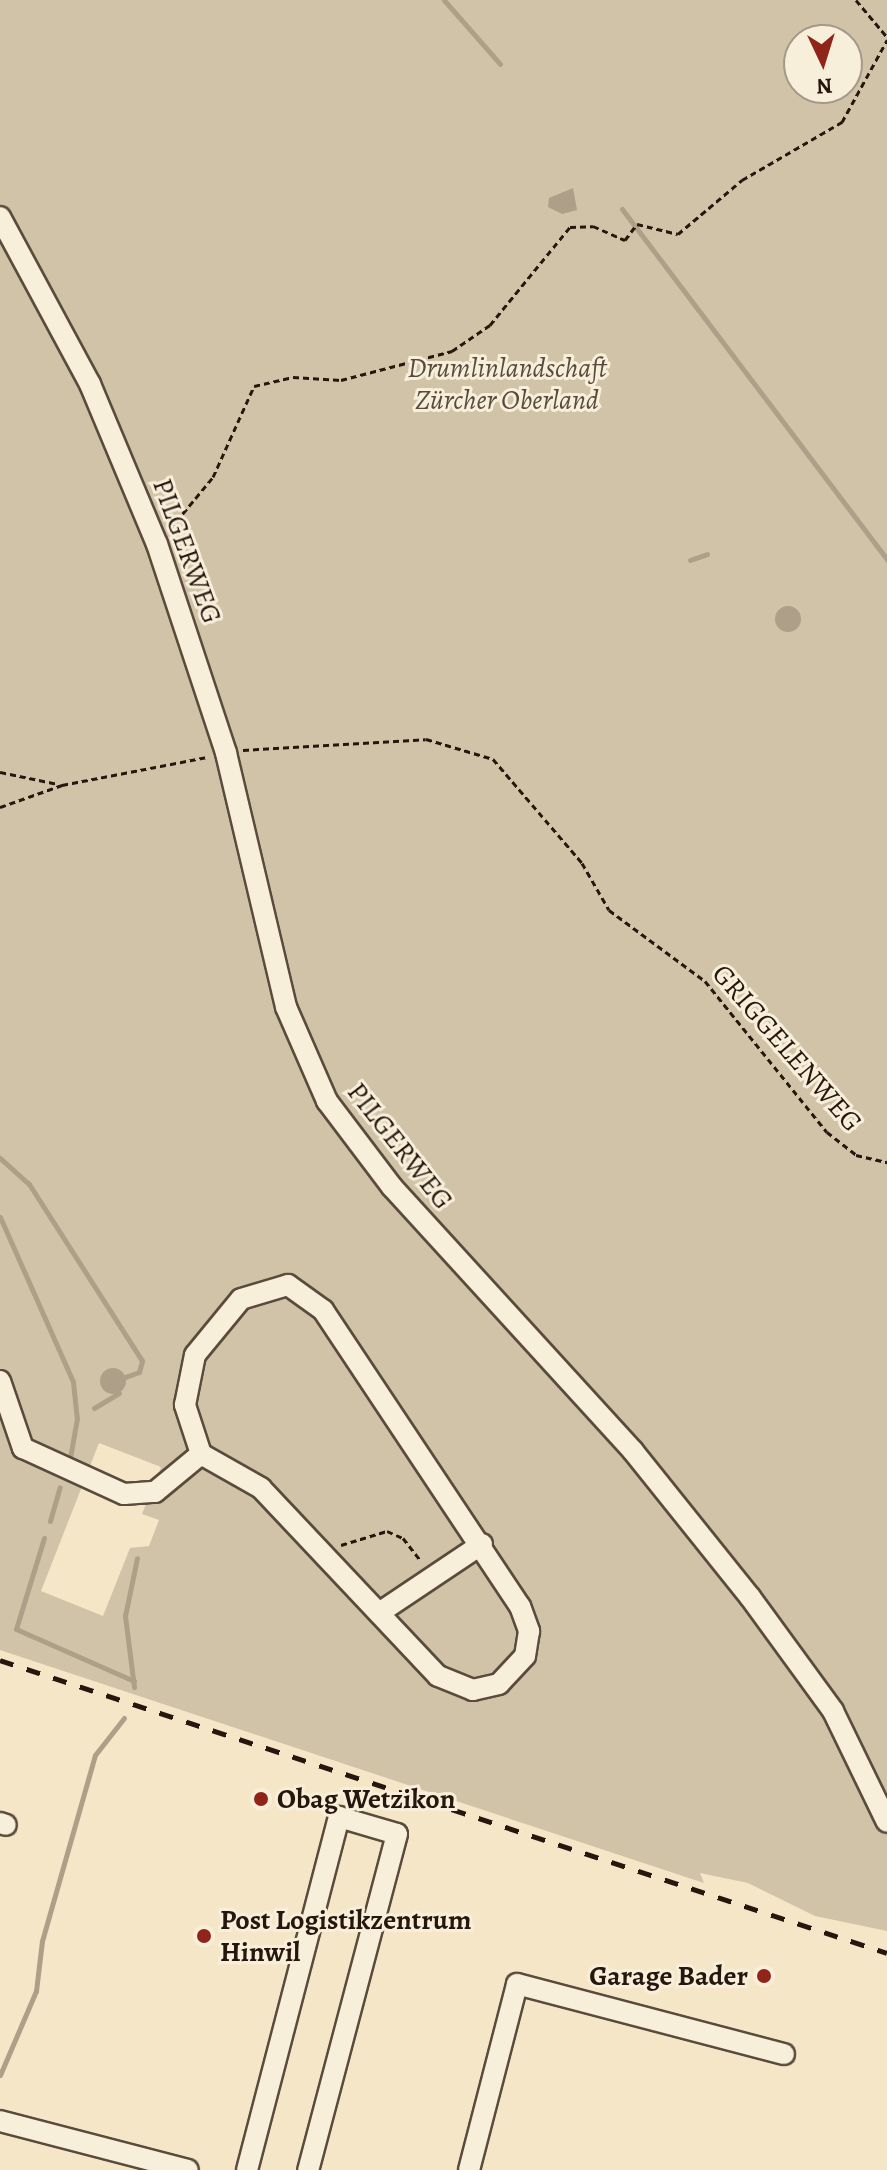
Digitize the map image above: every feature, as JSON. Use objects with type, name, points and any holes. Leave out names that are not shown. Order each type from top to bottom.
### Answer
[{"type":"street","name":"PILGERWEG","points":[[0,217],[90,384],[157,544],[226,753],[282,996],[327,1101],[376,1168],[633,1451],[750,1597],[833,1711],[887,1822]]},
{"type":"street","points":[[278,1285],[298,1288],[323,1310],[482,1544],[529,1631],[525,1656],[509,1677],[486,1688],[448,1683],[252,1480],[201,1454],[184,1395],[202,1343],[249,1294],[278,1285]]},
{"type":"street","points":[[0,1381],[23,1448],[124,1494],[155,1492],[201,1454]]},
{"type":"street","points":[[379,1613],[482,1544]]},
{"type":"street","points":[[247,2170],[339,1817],[397,1834],[308,2170]]},
{"type":"street","points":[[469,2170],[517,1984],[784,2054]]},
{"type":"street","points":[[0,2121],[188,2170]]},
{"type":"path","points":[[157,544],[213,477],[254,386],[293,377],[338,381],[449,352],[490,325],[568,228],[593,226],[625,240],[635,225],[678,234],[742,180],[842,122],[887,38],[856,0]]},
{"type":"path","name":"GRIGGELENWEG","points":[[62,785],[226,753],[426,739],[493,759],[582,863],[609,910],[705,981],[827,1132],[856,1155],[887,1162]]},
{"type":"path","points":[[0,772],[62,785]]},
{"type":"path","points":[[0,807],[62,785]]},
{"type":"path","points":[[327,1558],[355,1536],[387,1531],[407,1541],[432,1578]]},
{"type":"green space","name":"Drumlinlandschaft Zürcher Oberland","points":[[0,0],[887,0],[887,1931],[815,1916],[748,1883],[700,1873],[704,1883],[0,1650]],"holes":[[[99,1443],[161,1467],[142,1514],[159,1520],[149,1546],[130,1548],[103,1616],[41,1591]]]},
{"type":"shaded area","points":[[573,188],[577,210],[562,214],[548,207],[549,198]]},
{"type":"shaded area","points":[[788,606],[797,610],[801,619],[797,628],[788,632],[779,628],[775,619],[779,610]]},
{"type":"shaded area","points":[[113,1368],[122,1372],[126,1381],[122,1390],[113,1394],[104,1390],[100,1381],[104,1372]]},
{"type":"waterway","points":[[444,0],[500,64]]},
{"type":"waterway","points":[[622,209],[887,560]]},
{"type":"waterway","points":[[690,560],[707,554]]},
{"type":"waterway","points":[[0,1158],[29,1184],[142,1361],[139,1372],[125,1377]]},
{"type":"waterway","points":[[0,1217],[73,1382],[77,1418],[70,1458]]},
{"type":"waterway","points":[[94,1408],[119,1393]]},
{"type":"waterway","points":[[50,1521],[60,1487]]},
{"type":"waterway","points":[[44,1538],[16,1629],[134,1681]]},
{"type":"waterway","points":[[134,1687],[125,1616],[137,1558]]},
{"type":"waterway","points":[[0,2075],[36,1991],[42,1941],[95,1755],[124,1718]]},
{"type":"railway","points":[[0,1660],[887,1953]]},
{"type":"place","name":"Obag Wetzikon","points":[[261,1799]]},
{"type":"place","name":"Post Logistikzentrum Hinwil","points":[[204,1936]]},
{"type":"place","name":"Garage Bader","points":[[764,1976]]}]
